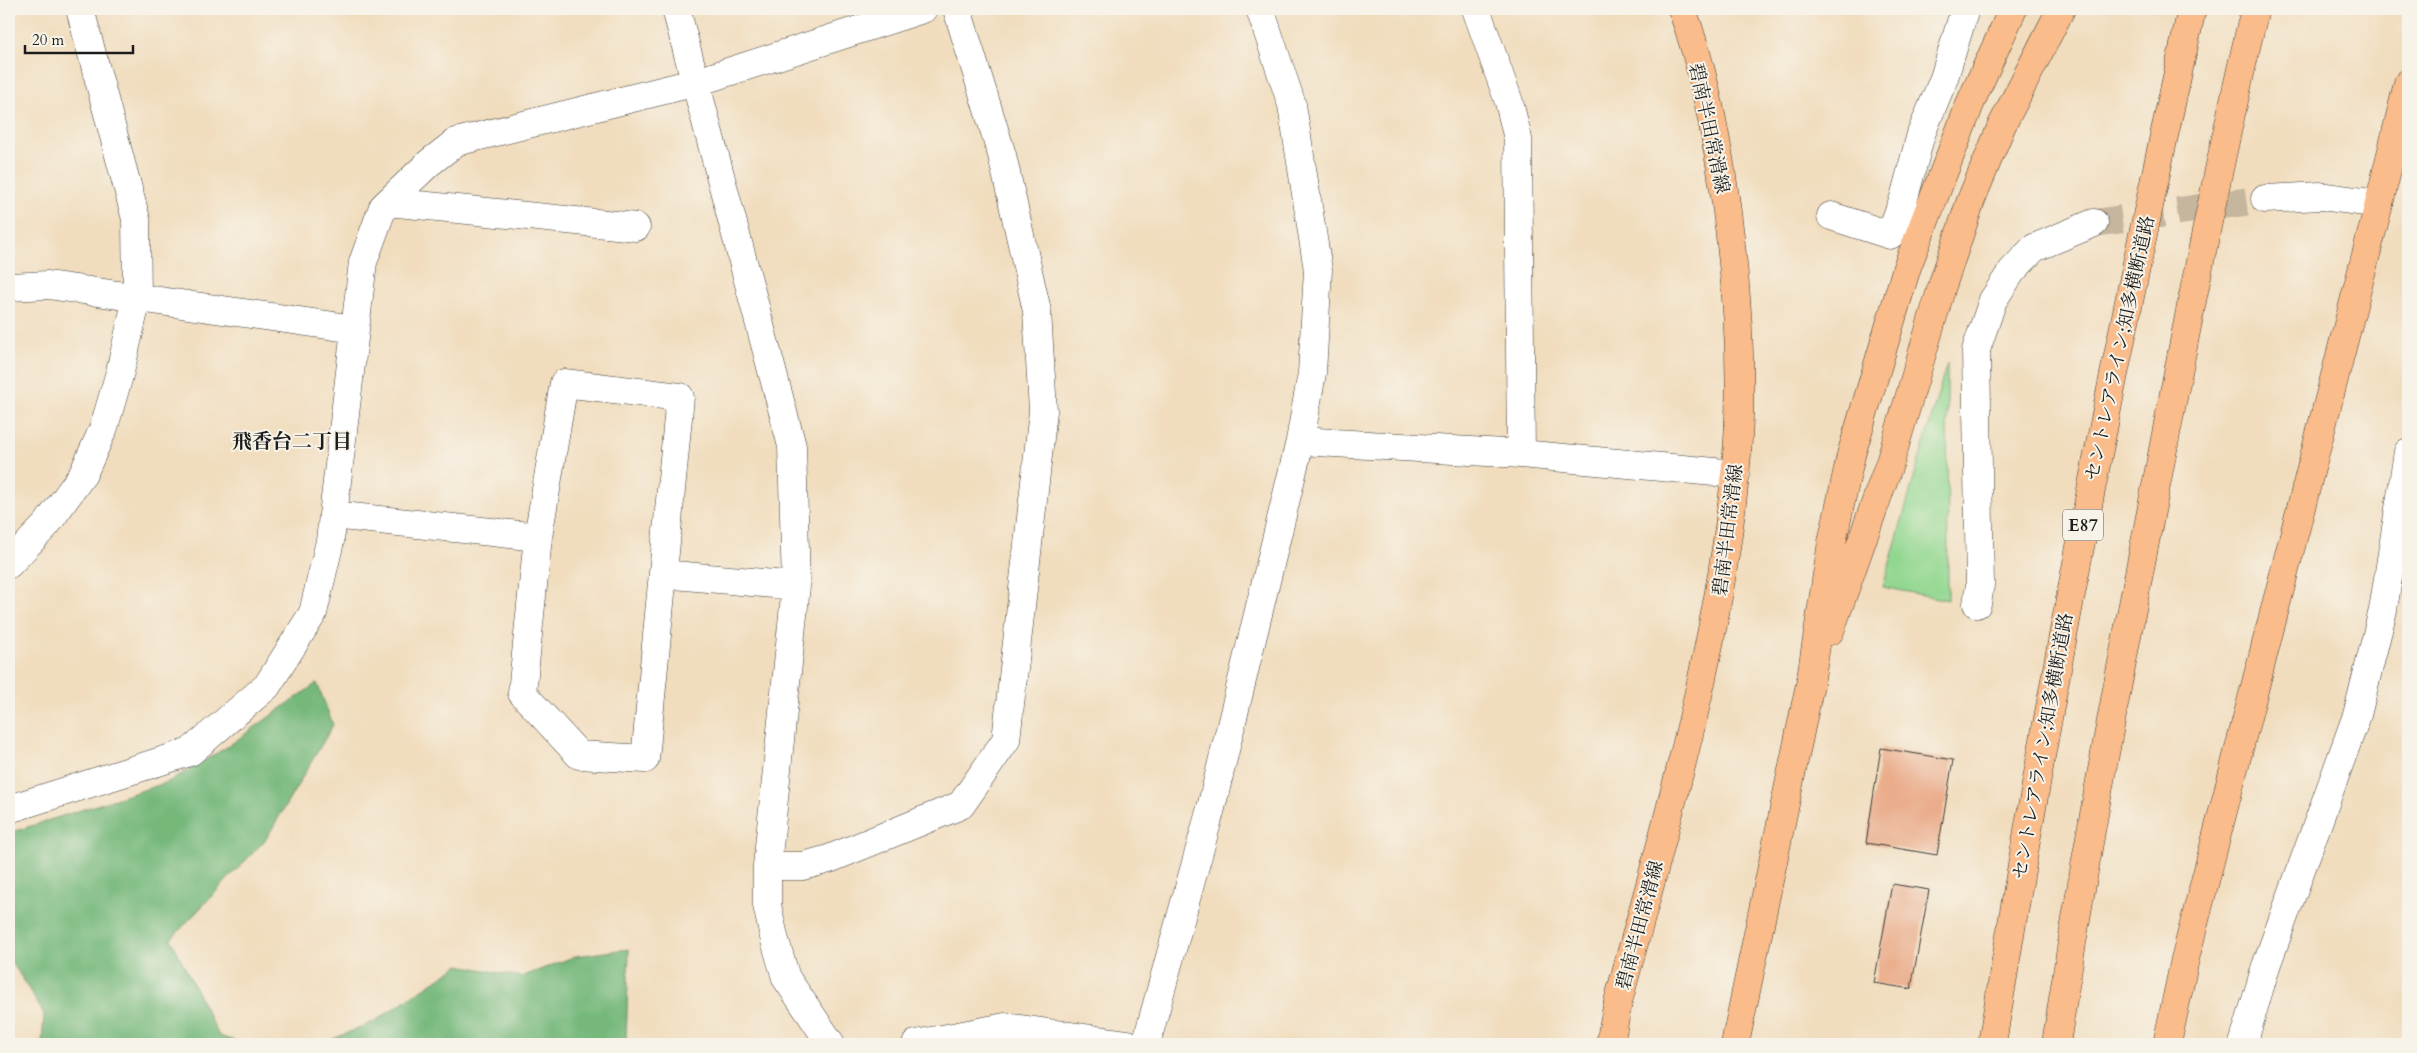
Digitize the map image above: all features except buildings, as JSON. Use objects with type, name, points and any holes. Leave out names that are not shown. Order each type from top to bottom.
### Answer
[{"type":"main road","name":"碧南半田常滑線","points":[[1610,1044],[1618,1002],[1698,705],[1720,596],[1736,474],[1740,349],[1731,240],[1716,133],[1682,9]]},
{"type":"main road","points":[[1735,1044],[1810,684],[1832,542],[1851,455],[1907,267],[1972,99],[2013,9]]},
{"type":"main road","points":[[1810,684],[1863,543],[1888,469],[1943,283],[1971,200],[2002,125],[2061,9]]},
{"type":"main road","name":"セントレアライン;知多横断道路","points":[[1992,1044],[2027,828],[2073,576],[2135,262],[2192,9]]},
{"type":"main road","points":[[2056,1044],[2100,778],[2147,530],[2202,246],[2254,9]]},
{"type":"main road","points":[[2167,1044],[2185,960],[2379,204],[2408,84]]},
{"type":"street","points":[[9,564],[47,524],[83,474],[104,427],[118,382],[137,298],[136,219],[80,9]]},
{"type":"street","points":[[676,9],[697,82],[792,446],[796,586],[767,866],[768,905],[774,937],[786,978],[831,1044]]},
{"type":"street","points":[[9,809],[190,752],[267,686],[314,613],[330,540],[363,262],[383,207],[429,163],[456,142],[697,82],[923,9]]},
{"type":"street","points":[[767,866],[803,866],[829,859],[961,805],[1006,740],[1042,411],[1037,311],[1002,155],[957,9]]},
{"type":"street","points":[[1146,1044],[1211,808],[1300,441],[1312,373],[1318,270],[1292,105],[1260,9]]},
{"type":"street","points":[[1476,9],[1509,102],[1518,139],[1521,454]]},
{"type":"street","points":[[1831,216],[1890,235],[1904,198],[1921,134],[1944,78],[1966,9]]},
{"type":"street","points":[[2264,199],[2320,196],[2379,204]]},
{"type":"street","points":[[388,202],[636,227]]},
{"type":"street","points":[[1977,604],[1980,585],[1976,350],[1993,300],[2012,272],[2034,248],[2094,223]]},
{"type":"street","points":[[9,287],[48,285],[355,329]]},
{"type":"street","points":[[564,383],[680,397],[645,759],[580,755],[522,693],[538,537],[564,383]]},
{"type":"street","points":[[1300,441],[1521,454],[1736,474]]},
{"type":"street","points":[[2243,1044],[2266,966],[2357,715],[2383,610],[2408,452]]},
{"type":"street","points":[[333,515],[538,537]]},
{"type":"street","points":[[663,574],[796,586]]},
{"type":"street","points":[[916,1044],[1005,1027],[1128,1044]]},
{"type":"green space","points":[[1947,363],[1948,600],[1883,587]]},
{"type":"green space","points":[[317,683],[333,725],[266,839],[171,939],[219,1036],[246,1044],[42,1044],[44,1014],[17,970],[9,962],[9,833],[168,782],[227,747]]},
{"type":"green space","points":[[629,949],[626,1044],[321,1044],[375,1021],[459,965],[521,977],[576,956]]},
{"type":"tunnel","points":[[2094,223],[2265,199]]},
{"type":"district","name":"飛香台二丁目","points":[[292,441]]}]
